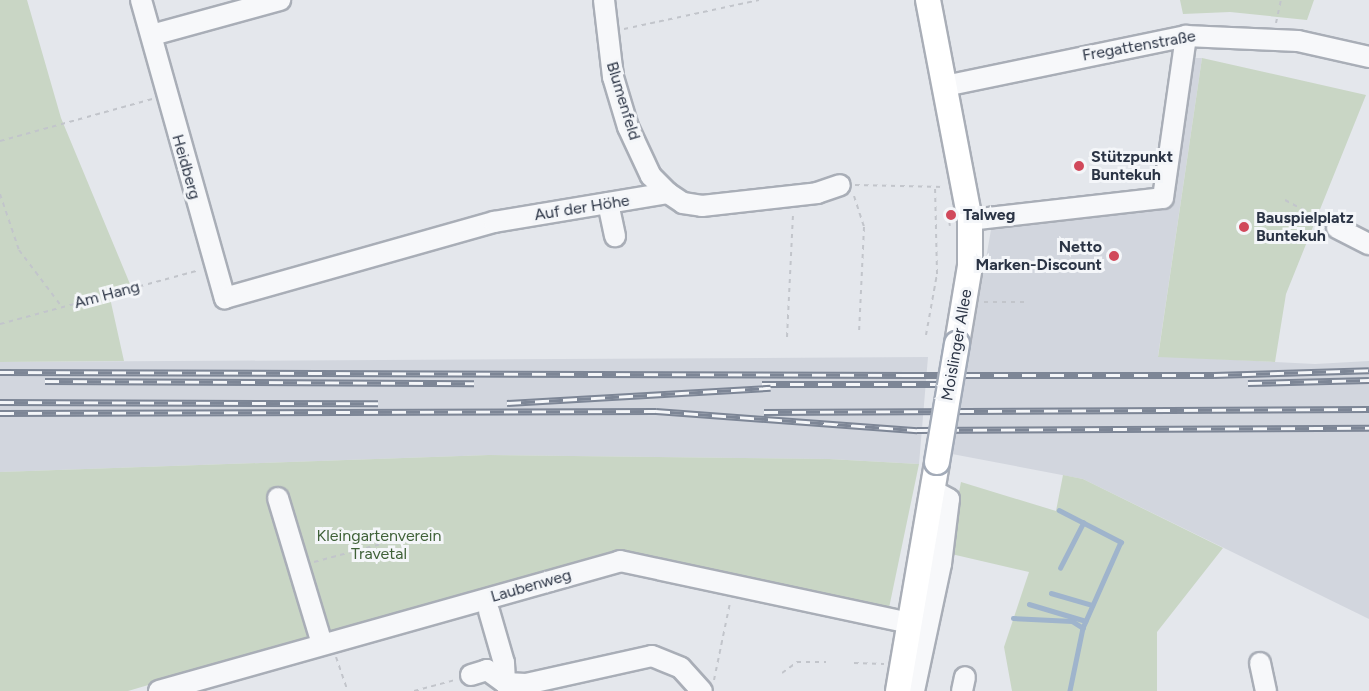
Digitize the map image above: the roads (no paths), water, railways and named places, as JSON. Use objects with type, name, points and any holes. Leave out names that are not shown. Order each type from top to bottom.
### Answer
[{"type":"main road","name":"Moislinger Allee","points":[[898,691],[970,266],[970,220],[928,0]]},
{"type":"street","name":"Heidberg","points":[[141,0],[214,266],[225,298]]},
{"type":"street","points":[[152,36],[280,0]]},
{"type":"street","name":"Blumenfeld","points":[[604,0],[606,33],[628,127],[651,176],[668,193]]},
{"type":"street","points":[[970,220],[1163,198],[1186,36]]},
{"type":"street","name":"Fregattenstraße","points":[[945,86],[1186,36],[1273,38],[1369,57]]},
{"type":"street","points":[[668,193],[683,202],[702,206],[846,188]]},
{"type":"street","name":"Auf der Höhe","points":[[225,298],[494,222],[668,193]]},
{"type":"street","points":[[608,203],[615,236]]},
{"type":"street","points":[[1337,228],[1369,244]]},
{"type":"street","points":[[914,691],[941,564],[949,499],[932,490]]},
{"type":"street","points":[[278,498],[327,643]]},
{"type":"street","name":"Laubenweg","points":[[159,691],[620,561],[908,623]]},
{"type":"street","points":[[489,611],[504,663],[505,683]]},
{"type":"street","points":[[471,675],[487,670],[505,683],[526,684],[652,656],[681,668],[707,689]]},
{"type":"street","points":[[1260,663],[1266,691]]},
{"type":"waterway","points":[[1059,510],[1121,542],[1083,628],[1070,691]]},
{"type":"waterway","points":[[1060,568],[1083,523]]},
{"type":"waterway","points":[[1051,593],[1092,605]]},
{"type":"waterway","points":[[1029,604],[1086,621]]},
{"type":"waterway","points":[[1013,618],[1072,621],[1083,628]]},
{"type":"railway","points":[[0,372],[1214,375],[1369,370]]},
{"type":"railway","points":[[1248,383],[1369,380]]},
{"type":"railway","points":[[45,381],[474,383]]},
{"type":"railway","points":[[762,384],[957,384]]},
{"type":"railway","points":[[507,403],[771,388]]},
{"type":"railway","points":[[0,402],[378,403]]},
{"type":"railway","points":[[764,412],[1369,409]]},
{"type":"railway","points":[[0,413],[656,411],[917,430],[1369,428]]},
{"type":"place","name":"Stützpunkt Buntekuh","points":[[1079,166]]},
{"type":"place","name":"Talweg","points":[[951,215]]},
{"type":"place","name":"Bauspielplatz Buntekuh","points":[[1244,227]]},
{"type":"place","name":"Netto Marken-Discount","points":[[1114,256]]},
{"type":"park label","name":"Kleingartenverein Travetal","points":[[379,545]]}]
